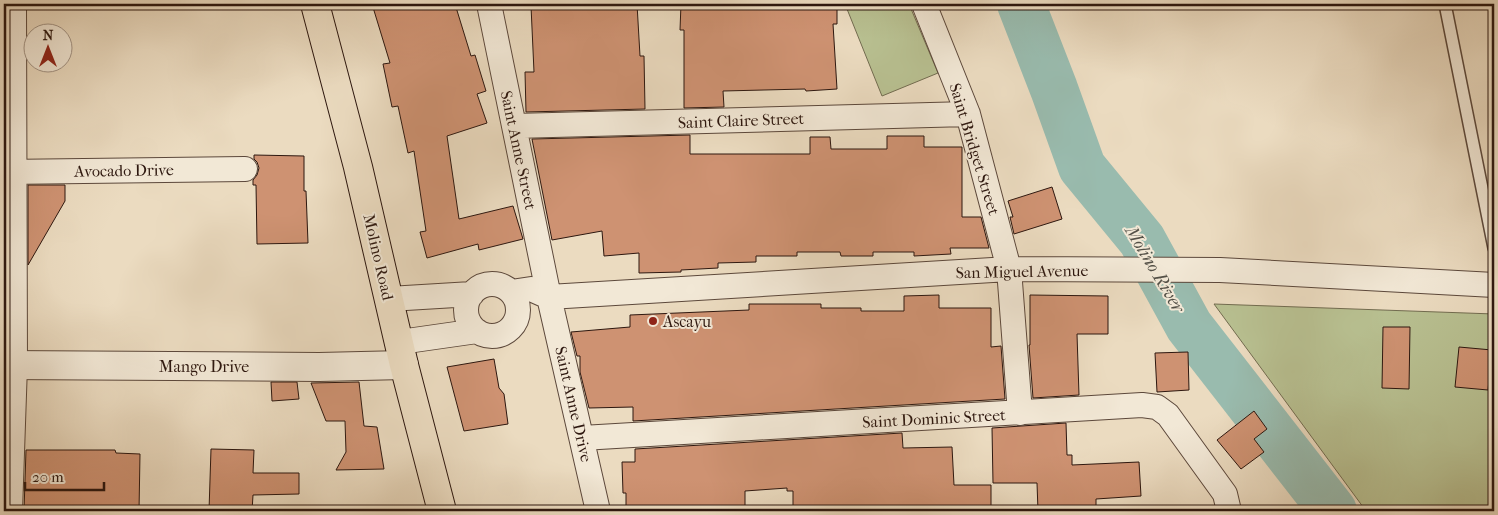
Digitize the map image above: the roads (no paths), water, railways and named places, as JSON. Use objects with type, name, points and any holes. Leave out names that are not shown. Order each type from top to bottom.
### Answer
[{"type":"main road","name":"Molino Road","points":[[314,4],[358,167],[402,354],[442,511]]},
{"type":"street","points":[[10,511],[9,172],[14,4]]},
{"type":"street","name":"Saint Anne Street","points":[[489,4],[550,297]]},
{"type":"street","name":"Saint Bridget Street","points":[[924,4],[968,114],[1009,269],[1020,413]]},
{"type":"street","name":"Saint Claire Street","points":[[514,126],[968,114]]},
{"type":"street","name":"Avocado Drive","points":[[9,172],[245,169]]},
{"type":"street","name":"San Miguel Avenue","points":[[511,292],[531,288],[550,297],[1009,269],[1220,270],[1494,285]]},
{"type":"street","points":[[487,285],[504,287],[511,292],[516,298],[518,307],[515,323],[502,334],[494,336],[485,335],[471,326],[466,310],[472,294],[479,288],[487,285]]},
{"type":"street","points":[[389,299],[472,294]]},
{"type":"street","points":[[518,315],[534,312],[550,297]]},
{"type":"street","name":"Saint Anne Drive","points":[[550,297],[598,511]]},
{"type":"street","points":[[402,354],[477,331]]},
{"type":"street","name":"Mango Drive","points":[[9,365],[319,367],[402,354]]},
{"type":"street","name":"Saint Dominic Street","points":[[582,438],[1142,405],[1157,407],[1168,415],[1225,494],[1229,511]]},
{"type":"lane","points":[[1445,4],[1494,248]]},
{"type":"waterway","name":"Molino River","points":[[1021,4],[1082,167],[1142,240],[1189,326],[1333,511]]},
{"type":"place","name":"Ascayu","points":[[653,321]]}]
